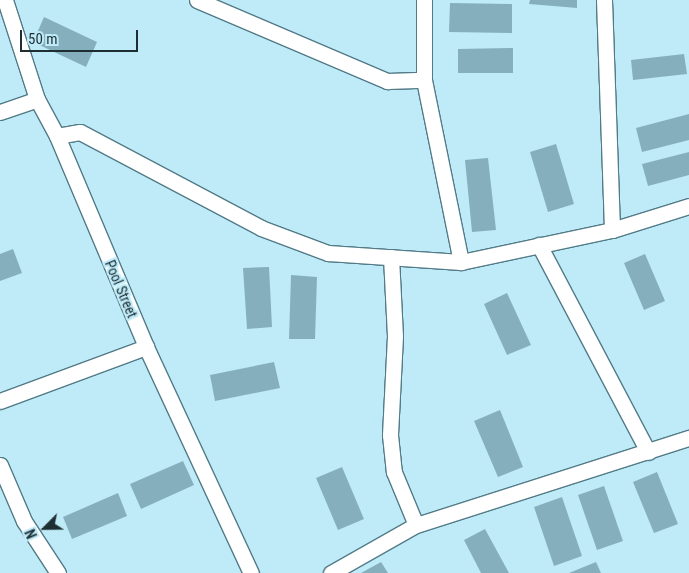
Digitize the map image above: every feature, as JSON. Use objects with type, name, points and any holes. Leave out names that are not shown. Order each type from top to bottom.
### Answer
[{"type":"street","name":"Pool Street","points":[[5,0],[37,99],[56,136],[146,347],[250,573]]},
{"type":"street","points":[[197,0],[387,82],[424,80]]},
{"type":"street","points":[[424,0],[424,80],[461,262]]},
{"type":"street","points":[[604,0],[612,230]]},
{"type":"street","points":[[0,112],[37,99]]},
{"type":"street","points":[[56,136],[80,132],[261,228],[328,254],[461,262],[612,230],[689,206]]},
{"type":"street","points":[[540,245],[648,452]]},
{"type":"street","points":[[391,257],[395,336],[390,435],[394,472],[416,525]]},
{"type":"street","points":[[0,401],[146,347]]},
{"type":"street","points":[[331,573],[416,525],[689,438]]},
{"type":"street","points":[[0,465],[24,521],[58,573]]},
{"type":"building","points":[[530,0],[577,0],[577,8],[529,4]]},
{"type":"building","points":[[450,3],[512,4],[512,33],[449,32]]},
{"type":"building","points":[[44,17],[97,42],[86,67],[33,42]]},
{"type":"building","points":[[513,48],[513,73],[458,73],[458,49]]},
{"type":"building","points":[[684,54],[687,74],[633,80],[631,60]]},
{"type":"building","points":[[689,114],[689,140],[642,152],[636,128]]},
{"type":"building","points":[[556,144],[574,204],[548,212],[530,152]]},
{"type":"building","points":[[689,152],[689,175],[648,186],[642,164]]},
{"type":"building","points":[[488,158],[496,230],[472,232],[465,160]]},
{"type":"building","points":[[13,249],[22,273],[0,281],[0,254]]},
{"type":"building","points":[[645,254],[665,301],[644,310],[624,263]]},
{"type":"building","points":[[269,267],[272,327],[247,329],[243,268]]},
{"type":"building","points":[[291,275],[317,277],[315,339],[289,339]]},
{"type":"building","points":[[507,293],[531,345],[507,355],[484,304]]},
{"type":"building","points":[[274,362],[280,388],[215,401],[210,375]]},
{"type":"building","points":[[500,410],[523,467],[498,477],[474,421]]},
{"type":"building","points":[[183,461],[194,485],[141,509],[130,484]]},
{"type":"building","points":[[342,467],[364,519],[338,530],[316,478]]},
{"type":"building","points":[[657,472],[678,524],[654,533],[633,482]]},
{"type":"building","points":[[604,486],[623,541],[597,550],[578,495]]},
{"type":"building","points":[[118,493],[127,516],[72,539],[63,517]]},
{"type":"building","points":[[562,497],[582,556],[554,566],[534,507]]},
{"type":"building","points":[[485,529],[509,573],[481,573],[464,540]]},
{"type":"building","points":[[381,562],[388,573],[361,573]]},
{"type":"building","points":[[596,562],[601,573],[569,573]]}]
